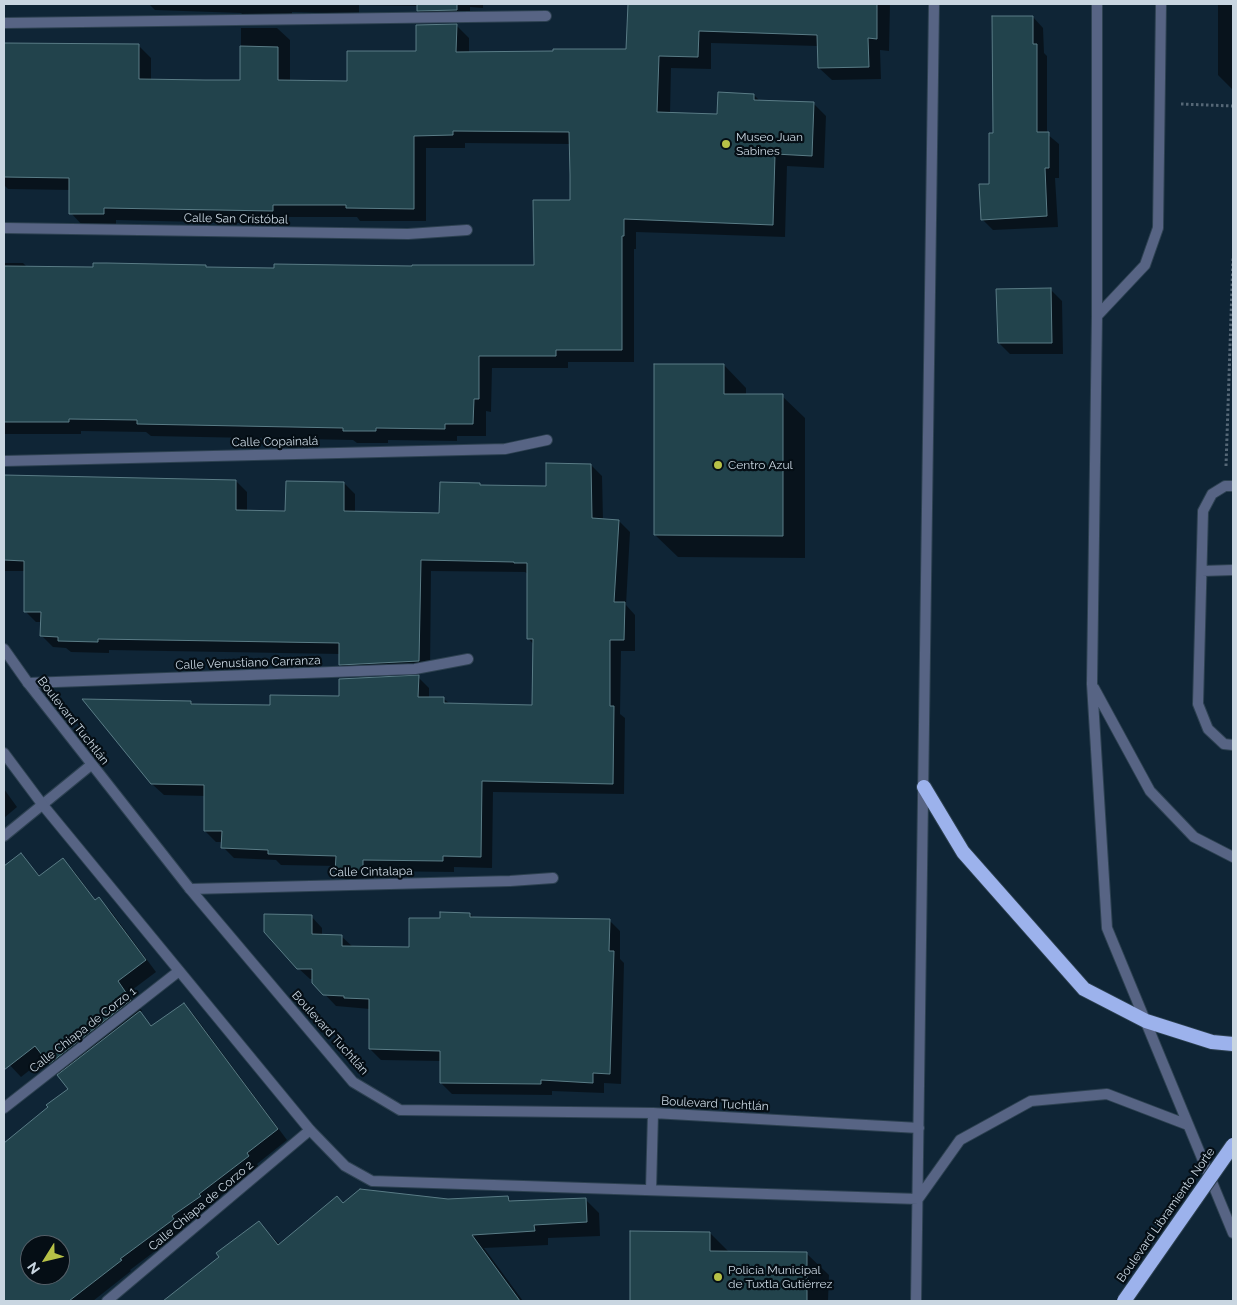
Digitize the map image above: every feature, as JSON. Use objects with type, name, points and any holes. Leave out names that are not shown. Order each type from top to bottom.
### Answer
[{"type":"highway","points":[[924,787],[963,852],[1084,989],[1146,1021],[1212,1042],[1233,1044]]},
{"type":"highway","name":"Boulevard Libramiento Norte","points":[[1124,1301],[1233,1145]]},
{"type":"street","points":[[916,1301],[934,4]]},
{"type":"street","points":[[1097,4],[1097,316],[1092,684],[1107,928],[1233,1233]]},
{"type":"street","points":[[1097,316],[1145,266],[1158,228],[1161,4]]},
{"type":"street","points":[[4,23],[546,16]]},
{"type":"street","name":"Calle San Cristóbal","points":[[4,228],[408,234],[467,230]]},
{"type":"street","name":"Calle Copainalá","points":[[4,461],[505,449],[546,440]]},
{"type":"street","points":[[1229,486],[1212,494],[1203,511],[1198,704],[1208,729],[1224,744],[1233,745]]},
{"type":"street","points":[[1202,571],[1233,570]]},
{"type":"street","name":"Boulevard Tuchtlán","points":[[4,649],[28,683],[190,889],[353,1082],[400,1110],[653,1113],[919,1128]]},
{"type":"street","name":"Calle Venustiano Carranza","points":[[28,683],[415,669],[468,659]]},
{"type":"street","points":[[1092,684],[1150,791],[1194,837],[1233,856]]},
{"type":"street","points":[[4,753],[42,804],[310,1130],[345,1166],[372,1181],[918,1199]]},
{"type":"street","points":[[4,836],[91,764]]},
{"type":"street","name":"Calle Cintalapa","points":[[190,889],[510,881],[553,878]]},
{"type":"street","name":"Calle Chiapa de Corzo 1","points":[[4,1108],[179,972]]},
{"type":"street","points":[[918,1199],[960,1140],[1031,1101],[1107,1094],[1188,1125]]},
{"type":"street","points":[[651,1190],[653,1113]]},
{"type":"street","name":"Calle Chiapa de Corzo 2","points":[[107,1301],[310,1130]]},
{"type":"path","points":[[1160,102],[1233,106]]},
{"type":"path","points":[[1229,486],[1233,258]]},
{"type":"building","points":[[417,4],[457,4],[457,10],[417,11]]},
{"type":"building","points":[[628,4],[877,4],[877,39],[868,38],[869,67],[818,68],[817,35],[699,31],[698,57],[659,56],[657,112],[717,114],[718,92],[754,94],[754,100],[814,102],[812,156],[775,154],[773,225],[624,219],[624,236],[622,236],[622,350],[556,350],[556,356],[479,356],[479,399],[474,399],[473,424],[445,424],[445,429],[376,428],[376,431],[343,431],[343,428],[137,424],[137,420],[69,419],[69,422],[4,422],[4,266],[93,267],[93,263],[274,268],[274,264],[534,265],[533,200],[570,200],[570,175],[569,132],[453,131],[453,135],[414,136],[414,209],[346,208],[346,205],[273,205],[273,211],[104,208],[104,214],[69,214],[69,178],[4,177],[4,43],[139,44],[139,79],[205,80],[240,80],[240,46],[278,47],[278,80],[347,81],[347,51],[416,51],[416,25],[457,24],[456,52],[626,49]]},
{"type":"building","points":[[992,16],[1033,16],[1033,44],[1037,44],[1037,132],[1049,132],[1049,168],[1045,168],[1047,216],[981,220],[979,184],[989,184],[989,133],[993,133]]},
{"type":"building","points":[[1051,288],[1052,343],[998,343],[996,289]]},
{"type":"building","name":"Centro Azul","points":[[654,364],[724,364],[724,394],[783,394],[783,536],[654,535]]},
{"type":"building","points":[[546,463],[591,464],[592,518],[619,520],[614,602],[625,602],[624,640],[610,640],[610,706],[614,706],[613,784],[482,781],[481,857],[443,856],[443,861],[363,860],[363,872],[335,872],[336,856],[268,854],[268,850],[221,848],[222,831],[204,831],[204,785],[151,784],[82,699],[191,701],[191,704],[270,705],[270,695],[339,696],[339,679],[419,675],[418,697],[444,697],[444,703],[532,705],[533,639],[527,639],[527,563],[421,560],[419,661],[339,665],[339,643],[98,639],[98,642],[58,641],[58,637],[40,636],[41,612],[24,612],[24,561],[4,560],[4,475],[236,480],[236,510],[285,511],[286,481],[344,482],[344,511],[439,513],[440,482],[546,486]]},
{"type":"building","points":[[21,853],[39,876],[63,858],[95,900],[99,897],[146,960],[118,981],[131,1000],[49,1064],[35,1046],[4,1070],[4,866]]},
{"type":"building","points":[[440,912],[470,913],[470,917],[610,919],[609,951],[614,951],[610,1074],[593,1073],[593,1083],[541,1080],[541,1084],[440,1083],[440,1051],[369,1049],[369,999],[323,995],[312,983],[312,969],[297,969],[264,932],[264,914],[312,915],[312,934],[342,935],[342,946],[409,947],[409,918],[440,918]]},
{"type":"building","points":[[184,1003],[278,1129],[247,1153],[249,1156],[199,1194],[201,1196],[172,1216],[174,1219],[120,1259],[122,1260],[69,1301],[4,1301],[4,1143],[48,1107],[46,1105],[68,1089],[57,1075],[140,1011],[151,1026]]},
{"type":"building","points":[[360,1189],[448,1199],[508,1196],[509,1201],[586,1198],[587,1222],[534,1225],[535,1231],[472,1235],[520,1301],[163,1301],[219,1257],[216,1253],[259,1221],[278,1245],[337,1196],[343,1203]]},
{"type":"building","name":"Policía Municipal de Tuxtla Gutiérrez","points":[[630,1231],[710,1232],[710,1251],[807,1252],[807,1301],[630,1301]]},
{"type":"place","name":"Museo Juan Sabines","points":[[726,144]]},
{"type":"place","name":"Centro Azul","points":[[718,465]]},
{"type":"place","name":"Policía Municipal de Tuxtla Gutiérrez","points":[[718,1277]]}]
